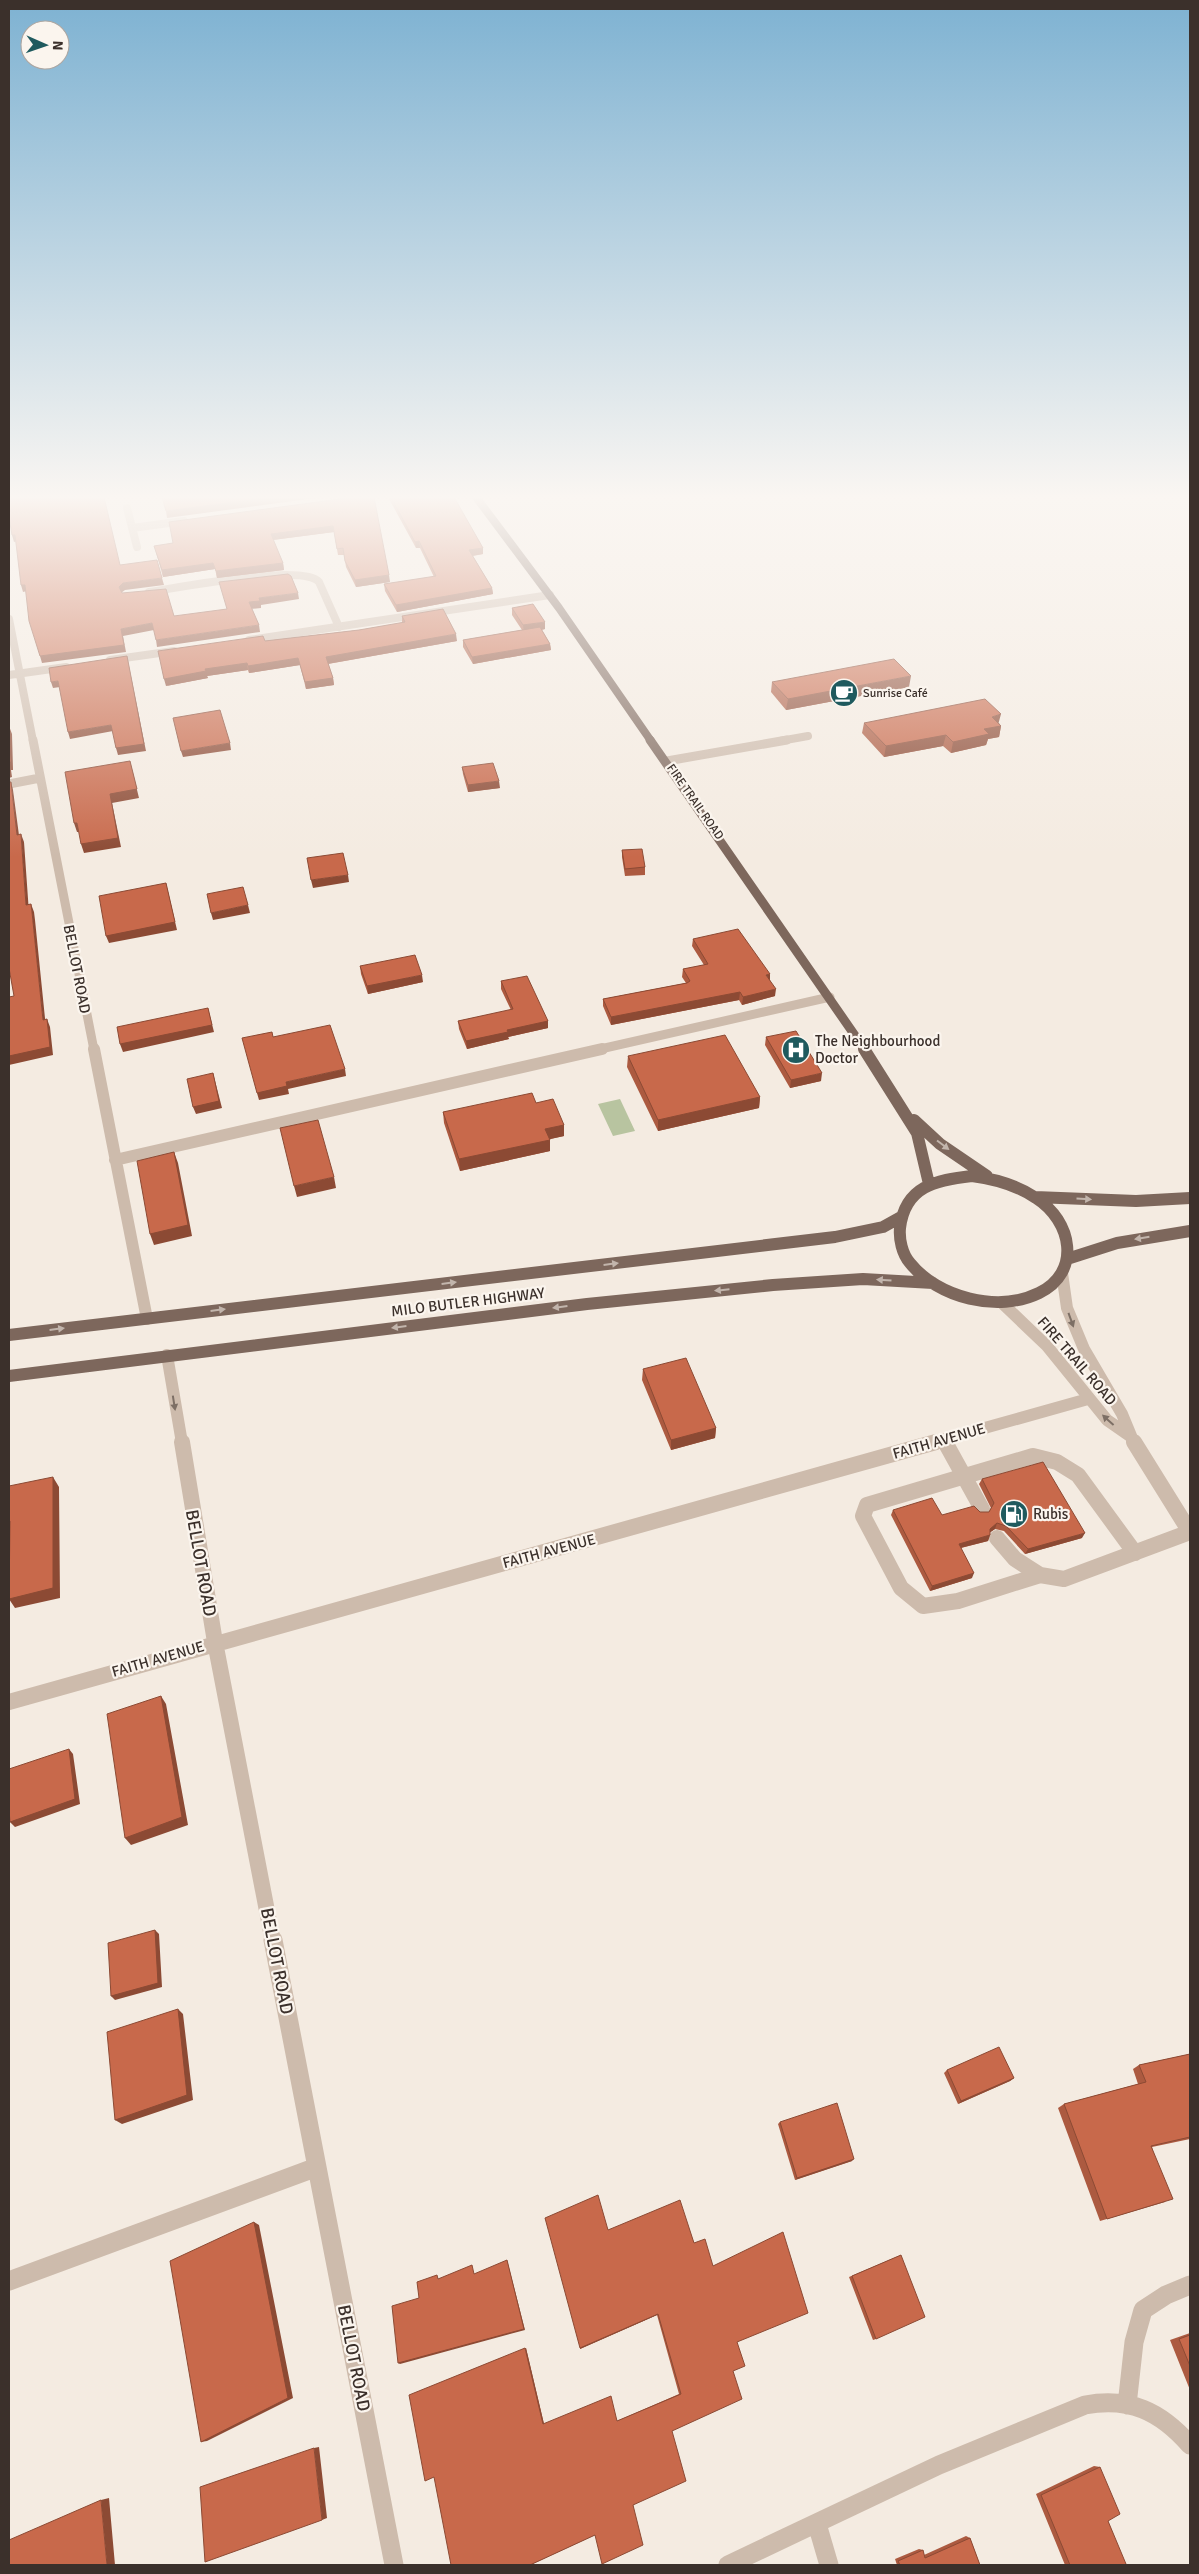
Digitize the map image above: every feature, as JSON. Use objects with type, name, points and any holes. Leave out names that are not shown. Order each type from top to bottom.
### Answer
[{"type":"main road","name":"FIRE TRAIL ROAD","points":[[565,617],[830,997],[907,1113],[921,1142],[929,1184]]},
{"type":"main road","name":"FIRE TRAIL ROAD","points":[[907,1113],[940,1144],[991,1178]]},
{"type":"main road","points":[[952,1178],[991,1178],[1022,1189],[1035,1197],[1051,1212],[1062,1227],[1068,1249],[1067,1260],[1062,1273],[1055,1283],[1031,1298],[1002,1303],[966,1299],[933,1283],[911,1264],[904,1252],[900,1239],[901,1217],[910,1198],[929,1184],[952,1178]]},
{"type":"main road","points":[[1035,1197],[1136,1201],[1190,1198]]},
{"type":"main road","name":"MILO BUTLER HIGHWAY","points":[[9,1335],[835,1237],[883,1227],[901,1217]]},
{"type":"main road","points":[[1067,1260],[1117,1243],[1190,1231]]},
{"type":"main road","name":"MILO BUTLER HIGHWAY","points":[[9,1376],[577,1305],[773,1285],[863,1278],[933,1283]]},
{"type":"street","points":[[334,617],[339,627]]},
{"type":"street","points":[[242,641],[406,617]]},
{"type":"street","name":"BELLOT ROAD","points":[[9,619],[147,1318]]},
{"type":"street","points":[[98,662],[184,649]]},
{"type":"street","points":[[9,675],[78,665]]},
{"type":"street","points":[[667,761],[808,736]]},
{"type":"street","points":[[9,784],[40,778]]},
{"type":"street","points":[[115,1160],[830,997]]},
{"type":"street","name":"FIRE TRAIL ROAD","points":[[1062,1273],[1067,1308],[1075,1330],[1122,1414],[1130,1436],[1190,1532]]},
{"type":"street","name":"FIRE TRAIL ROAD","points":[[1002,1303],[1047,1346],[1088,1399],[1107,1420],[1130,1436]]},
{"type":"street","name":"BELLOT ROAD","points":[[167,1355],[215,1642],[394,2565]]},
{"type":"street","name":"FAITH AVENUE","points":[[9,1702],[215,1642],[1088,1399]]},
{"type":"street","points":[[944,1440],[982,1509]]},
{"type":"street","points":[[1040,1575],[958,1602],[923,1606],[901,1588],[863,1516],[864,1509],[875,1502],[1033,1456],[1054,1460],[1067,1466],[1086,1484],[1134,1553]]},
{"type":"street","points":[[997,1538],[1015,1559],[1040,1575],[1064,1579],[1190,1532]]},
{"type":"street","points":[[9,2281],[317,2167]]},
{"type":"street","points":[[1127,2405],[1134,2342],[1143,2310],[1166,2295],[1190,2285]]},
{"type":"street","points":[[728,2565],[939,2465],[1085,2405],[1108,2401],[1151,2413],[1169,2424],[1190,2445]]},
{"type":"street","points":[[817,2524],[829,2565]]},
{"type":"green space","points":[[620,1099],[635,1131],[613,1136],[598,1104]]},
{"type":"building","points":[[29,617],[256,617],[259,625],[156,640],[152,623],[121,629],[124,645],[40,656]]},
{"type":"building","points":[[403,617],[447,617],[456,634],[326,657],[333,678],[305,682],[298,658],[248,666],[247,663],[205,669],[206,671],[164,679],[158,651],[263,636],[265,641],[359,630],[405,622]]},
{"type":"building","points":[[518,617],[542,617],[545,622],[523,625]]},
{"type":"building","points":[[540,627],[550,644],[472,657],[463,640]]},
{"type":"building","points":[[127,656],[144,744],[116,748],[111,725],[68,732],[58,681],[51,682],[49,668]]},
{"type":"building","points":[[894,659],[911,676],[788,699],[772,682]]},
{"type":"building","points":[[985,699],[1001,714],[992,717],[1001,726],[984,729],[989,734],[953,742],[946,735],[886,746],[864,723]]},
{"type":"building","points":[[220,710],[230,743],[181,751],[173,718]]},
{"type":"building","points":[[9,726],[11,762],[9,762]]},
{"type":"building","points":[[130,761],[137,789],[110,794],[118,838],[81,844],[77,823],[74,823],[65,772]]},
{"type":"building","points":[[493,763],[499,781],[468,785],[462,767]]},
{"type":"building","points":[[9,782],[11,782],[17,835],[21,834],[26,905],[31,904],[43,1020],[47,1019],[50,1047],[9,1056],[9,997],[14,996],[9,968]]},
{"type":"building","points":[[642,849],[645,867],[625,869],[622,850]]},
{"type":"building","points":[[343,853],[348,875],[311,880],[307,858]]},
{"type":"building","points":[[166,883],[175,922],[106,936],[99,896]]},
{"type":"building","points":[[243,887],[248,905],[211,913],[207,894]]},
{"type":"building","points":[[738,929],[770,974],[766,975],[776,989],[743,997],[740,992],[611,1017],[603,999],[687,983],[690,981],[683,969],[708,964],[693,939]]},
{"type":"building","points":[[415,955],[422,975],[367,986],[360,966]]},
{"type":"building","points":[[527,976],[548,1021],[466,1041],[458,1021],[513,1009],[501,981]]},
{"type":"building","points":[[208,1008],[212,1025],[120,1044],[117,1027]]},
{"type":"building","points":[[330,1025],[345,1069],[286,1082],[287,1086],[257,1093],[242,1038],[272,1032],[273,1037]]},
{"type":"building","points":[[796,1031],[822,1073],[791,1080],[766,1037]]},
{"type":"building","points":[[725,1035],[760,1097],[658,1120],[628,1056]]},
{"type":"building","points":[[213,1073],[219,1101],[193,1107],[187,1079]]},
{"type":"building","points":[[532,1093],[536,1103],[553,1099],[564,1125],[545,1129],[550,1140],[459,1159],[443,1112]]},
{"type":"building","points":[[318,1120],[334,1177],[294,1186],[280,1128]]},
{"type":"building","points":[[174,1152],[188,1225],[150,1234],[137,1161]]},
{"type":"building","points":[[686,1358],[716,1428],[671,1440],[643,1369]]},
{"type":"building","points":[[1043,1462],[1085,1533],[1028,1549],[1006,1526],[997,1523],[990,1529],[990,1535],[959,1544],[974,1573],[932,1586],[893,1510],[932,1498],[942,1515],[974,1506],[980,1512],[989,1512],[994,1503],[982,1479]]},
{"type":"building","points":[[53,1477],[53,1588],[9,1599],[9,1486]]},
{"type":"building","points":[[161,1696],[182,1817],[125,1838],[107,1714]]},
{"type":"building","points":[[69,1749],[75,1799],[10,1822],[9,1769]]},
{"type":"building","points":[[155,1930],[158,1983],[111,1996],[108,1943]]},
{"type":"building","points":[[178,2009],[187,2095],[115,2120],[107,2032]]},
{"type":"building","points":[[999,2047],[1014,2078],[961,2101],[947,2070]]},
{"type":"building","points":[[1190,2054],[1190,2137],[1151,2146],[1173,2199],[1107,2219],[1064,2104],[1146,2082],[1139,2065]]},
{"type":"building","points":[[837,2103],[854,2159],[797,2178],[780,2122]]},
{"type":"building","points":[[598,2195],[608,2230],[680,2200],[694,2243],[705,2239],[713,2266],[783,2232],[808,2313],[737,2342],[745,2366],[733,2371],[742,2399],[672,2431],[686,2481],[633,2505],[643,2545],[602,2564],[595,2535],[530,2565],[451,2565],[434,2477],[425,2481],[409,2395],[525,2348],[543,2424],[611,2396],[617,2421],[681,2394],[658,2314],[580,2348],[545,2218]]},
{"type":"building","points":[[254,2222],[288,2398],[201,2442],[170,2261]]},
{"type":"building","points":[[901,2255],[925,2317],[876,2339],[852,2276]]},
{"type":"building","points":[[507,2260],[524,2329],[398,2363],[392,2306],[419,2298],[417,2282],[437,2275],[438,2279],[472,2265],[474,2274]]},
{"type":"building","points":[[1190,2335],[1190,2366],[1179,2339]]},
{"type":"building","points":[[314,2448],[322,2520],[205,2562],[200,2487]]},
{"type":"building","points":[[1100,2467],[1120,2514],[1108,2521],[1126,2564],[1070,2565],[1041,2495]]},
{"type":"building","points":[[101,2500],[107,2565],[9,2565],[9,2540]]},
{"type":"building","points":[[970,2538],[980,2565],[900,2565],[898,2561],[923,2550],[925,2558]]},
{"type":"place","name":"Sunrise Café","points":[[844,693]]},
{"type":"place","name":"The Neighbourhood Doctor","points":[[796,1050]]},
{"type":"place","name":"Rubis","points":[[1014,1514]]}]
